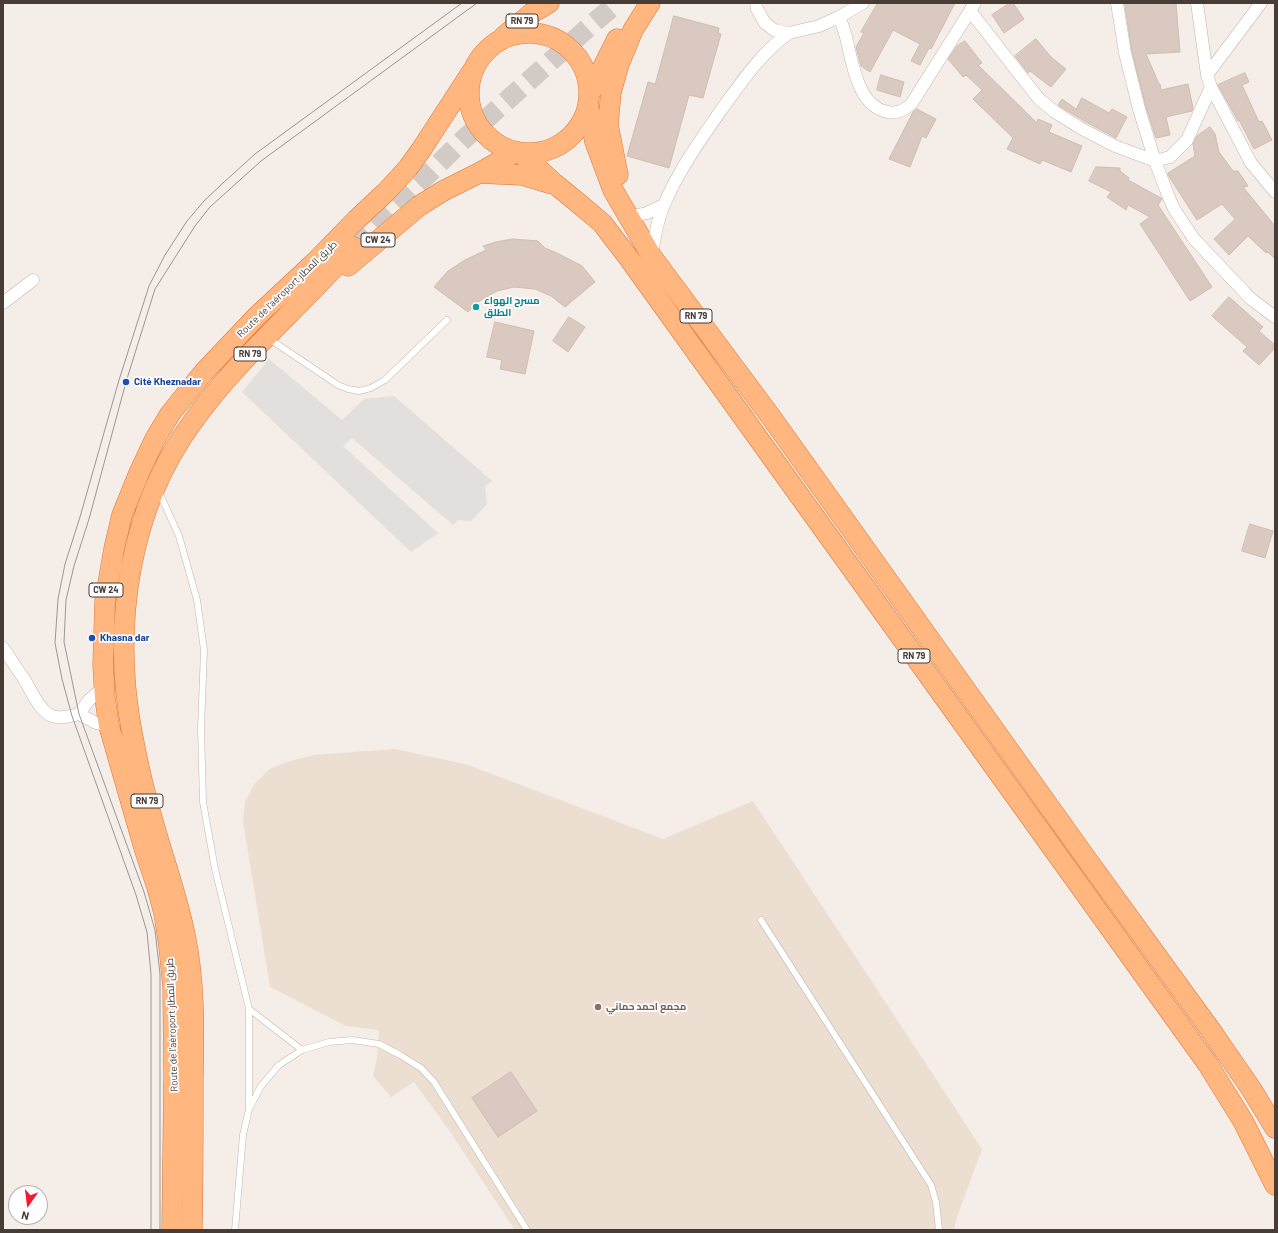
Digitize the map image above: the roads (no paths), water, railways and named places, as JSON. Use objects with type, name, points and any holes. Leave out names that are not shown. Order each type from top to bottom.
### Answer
[{"type":"highway","name":"RN 79","points":[[498,41],[532,13],[549,3]]},
{"type":"highway","points":[[588,100],[586,77],[579,60],[566,46],[551,37],[533,33],[515,35],[498,41],[483,54],[473,70],[468,87],[469,104],[475,121],[486,135],[500,146],[519,152],[539,153],[556,147],[571,136],[582,122],[588,100],[619,35],[626,23],[642,3]]},
{"type":"highway","name":"RN 79","points":[[627,215],[608,125],[611,92],[619,64],[633,30],[650,3]]},
{"type":"highway","name":"Route de l'aéroport طريق المطار","points":[[172,1230],[173,987],[169,946],[162,907],[144,851],[109,726],[104,687],[103,665],[105,601],[114,549],[122,515],[127,500],[155,439],[170,414],[202,373],[256,317],[315,262],[386,192],[408,168],[422,150],[473,70]]},
{"type":"highway","name":"RN 79","points":[[588,100],[596,142],[613,190],[652,257],[771,417],[1212,1032],[1252,1090],[1275,1128]]},
{"type":"highway","name":"RN 79","points":[[519,152],[602,223],[637,270],[1206,1063],[1243,1120],[1275,1185]]},
{"type":"highway","name":"CW 24","points":[[285,318],[419,206],[443,191],[519,152]]},
{"type":"highway","points":[[479,173],[522,175],[555,184]]},
{"type":"highway","name":"Route de l'aéroport طريق المطار","points":[[192,1230],[194,1037],[191,981],[186,936],[143,786],[125,696],[123,657],[128,583],[136,545],[146,509],[156,485],[176,447],[193,421],[236,367],[354,247]]},
{"type":"street","points":[[756,3],[757,9],[765,23],[774,30],[789,33]]},
{"type":"street","points":[[652,257],[656,231],[664,205],[677,179],[706,131],[749,71],[775,43],[789,33],[819,26],[839,17],[863,3]]},
{"type":"street","points":[[1117,3],[1125,53],[1139,109],[1155,161],[1174,209],[1194,239],[1251,299],[1275,318]]},
{"type":"street","points":[[1197,3],[1207,75],[1211,87],[1251,163],[1275,192]]},
{"type":"street","points":[[1207,75],[1261,3]]},
{"type":"street","points":[[839,17],[846,38],[850,59],[863,93],[871,103],[880,110],[888,113],[898,113],[912,103],[973,7],[1040,99],[1054,112],[1082,129],[1115,146],[1155,161],[1170,157],[1187,140],[1211,87]]},
{"type":"street","points":[[627,215],[647,213],[664,205]]},
{"type":"street","points":[[3,303],[33,280]]},
{"type":"street","points":[[3,648],[25,680],[37,701],[46,712],[52,716],[61,717],[79,714],[96,723],[109,726]]},
{"type":"street","points":[[79,714],[89,700],[104,687]]},
{"type":"lane","points":[[266,337],[338,386],[359,391],[371,388],[385,380],[447,320]]},
{"type":"lane","points":[[156,485],[179,536],[197,600],[204,650],[201,730],[202,802],[215,870],[249,1009],[249,1109],[243,1135],[234,1230]]},
{"type":"lane","points":[[760,920],[931,1185],[936,1202],[939,1230]]},
{"type":"lane","points":[[249,1009],[302,1050]]},
{"type":"lane","points":[[249,1109],[261,1086],[280,1065],[302,1050],[329,1042],[352,1040],[379,1044],[400,1054],[421,1068],[434,1082],[527,1230]]},
{"type":"tunnel","points":[[354,247],[464,139],[617,3]]},
{"type":"tram line","points":[[151,1230],[151,974],[147,932],[136,895],[72,716],[62,679],[55,643],[58,599],[65,564],[119,380],[149,286],[165,255],[187,221],[204,201],[255,154],[462,3]]},
{"type":"tram line","points":[[160,1230],[160,974],[155,930],[144,892],[79,714],[64,642],[66,600],[74,566],[89,519],[126,382],[155,289],[195,226],[210,207],[261,161],[477,3]]},
{"type":"place","name":"مسرح الهواء الطلق","points":[[476,307]]},
{"type":"place","name":"Cité Kheznadar","points":[[126,382]]},
{"type":"place","name":"Khasna dar","points":[[92,638]]},
{"type":"place","name":"مجمع احمد حماني","points":[[598,1007]]}]
